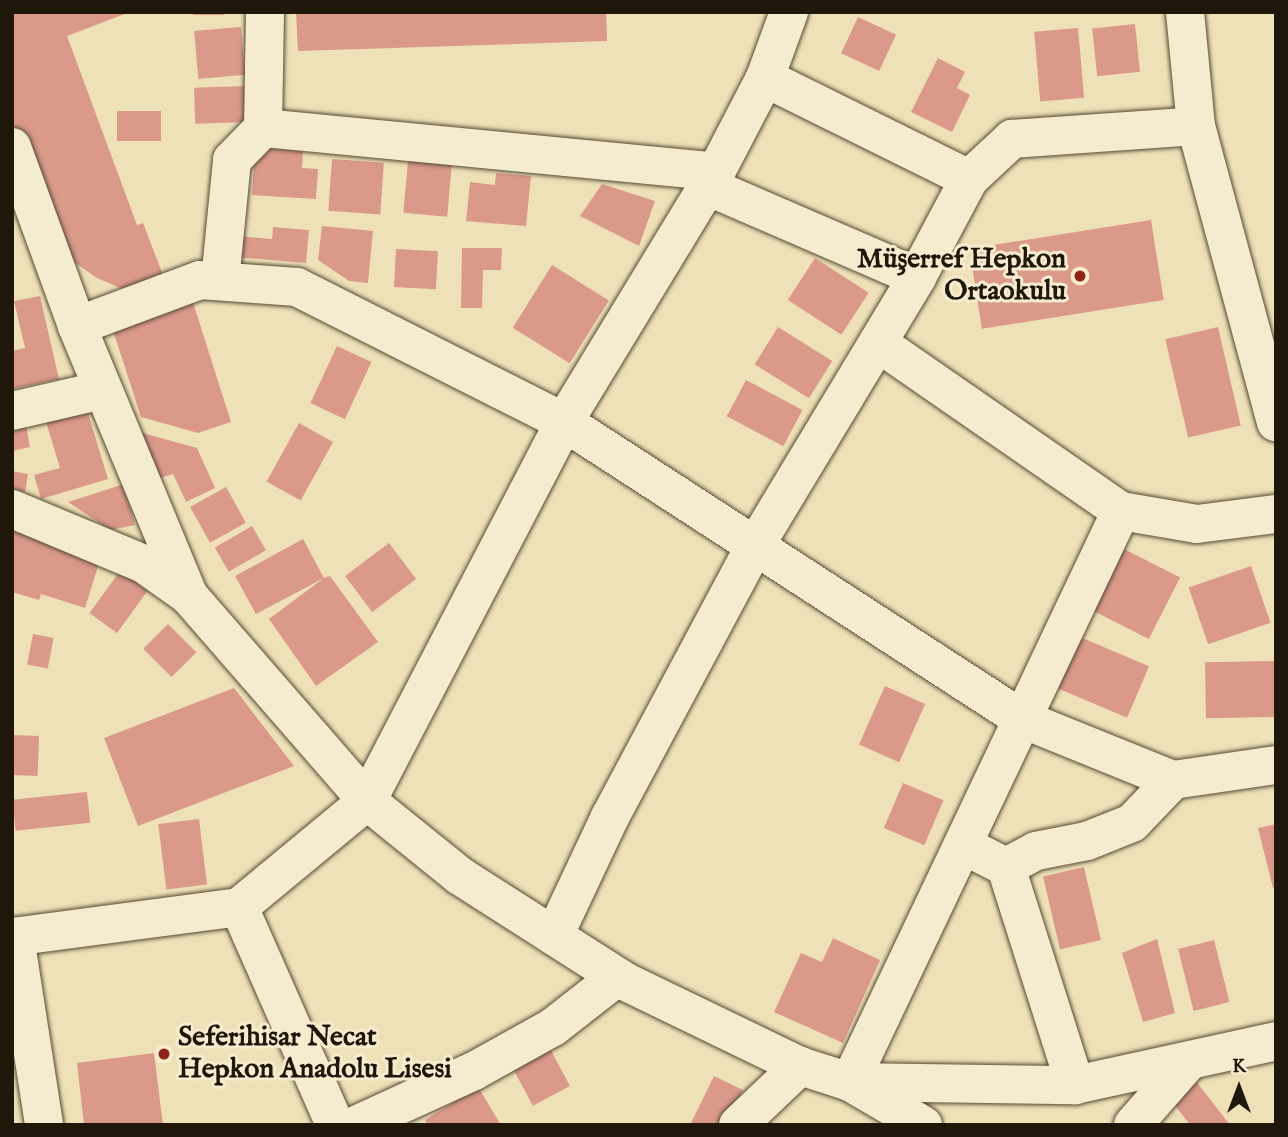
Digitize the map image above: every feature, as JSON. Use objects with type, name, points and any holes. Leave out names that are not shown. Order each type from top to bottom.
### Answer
[{"type":"street","points":[[220,281],[232,160],[263,128],[265,12]]},
{"type":"street","points":[[44,1125],[14,937],[240,907],[367,801],[564,422],[712,179],[765,78],[789,12]]},
{"type":"street","points":[[1185,12],[1196,126],[1276,422]]},
{"type":"street","points":[[765,78],[970,179]]},
{"type":"street","points":[[554,936],[610,817],[755,546],[917,277],[970,179],[1012,139],[1196,126]]},
{"type":"street","points":[[263,128],[712,179],[917,277]]},
{"type":"street","points":[[12,148],[77,326],[189,596]]},
{"type":"street","points":[[77,326],[200,280],[297,287],[564,422],[1022,719],[1174,780],[1276,765]]},
{"type":"street","points":[[878,343],[1121,511],[1197,524],[1276,514]]},
{"type":"street","points":[[12,411],[103,390]]},
{"type":"street","points":[[12,509],[145,564],[189,596],[367,801],[460,876],[617,976],[800,1066],[850,1082],[923,1125]]},
{"type":"street","points":[[850,1082],[1121,511]]},
{"type":"street","points":[[1006,867],[1036,851],[1087,841],[1132,822],[1174,780]]},
{"type":"street","points":[[963,845],[1006,867],[1075,1085]]},
{"type":"street","points":[[240,907],[335,1125]]},
{"type":"street","points":[[355,1125],[474,1071],[553,1027],[617,976]]},
{"type":"street","points":[[850,1082],[1075,1085],[1276,1041]]},
{"type":"street","points":[[1133,1125],[1189,1060]]},
{"type":"street","points":[[738,1125],[800,1066]]},
{"type":"building","points":[[12,12],[130,12],[67,36],[137,225],[143,223],[163,275],[123,289],[97,278],[61,253],[12,120]]},
{"type":"building","points":[[193,12],[224,12],[224,15],[193,15]]},
{"type":"building","points":[[296,12],[606,12],[607,41],[298,51]]},
{"type":"building","points":[[858,17],[896,35],[879,71],[841,53]]},
{"type":"building","points":[[1135,24],[1140,72],[1097,76],[1092,28]]},
{"type":"building","points":[[241,27],[245,75],[198,79],[194,31]]},
{"type":"building","points":[[1078,28],[1084,98],[1040,102],[1034,32]]},
{"type":"building","points":[[938,58],[965,72],[957,88],[970,95],[952,132],[911,112]]},
{"type":"building","points":[[245,86],[246,122],[195,124],[194,88]]},
{"type":"building","points":[[117,111],[161,111],[161,141],[117,141]]},
{"type":"building","points":[[255,148],[303,151],[302,168],[318,169],[316,199],[252,195]]},
{"type":"building","points":[[332,159],[384,163],[380,215],[328,211]]},
{"type":"building","points":[[408,160],[452,164],[447,217],[403,213]]},
{"type":"building","points":[[496,173],[531,176],[526,226],[466,221],[470,182],[495,185]]},
{"type":"building","points":[[602,184],[655,201],[639,246],[580,216]]},
{"type":"building","points":[[1151,220],[1164,300],[982,329],[969,249]]},
{"type":"building","points":[[322,226],[373,231],[368,283],[349,281],[318,260]]},
{"type":"building","points":[[273,227],[309,230],[306,263],[235,257],[237,236],[272,239]]},
{"type":"building","points":[[462,248],[502,248],[501,270],[483,270],[482,308],[461,308]]},
{"type":"building","points":[[396,249],[438,251],[436,289],[394,287]]},
{"type":"building","points":[[815,258],[869,293],[841,335],[788,300]]},
{"type":"building","points":[[552,265],[609,301],[570,363],[513,328]]},
{"type":"building","points":[[40,296],[59,379],[12,389],[12,351],[25,348],[14,301]]},
{"type":"building","points":[[191,296],[231,422],[198,433],[141,417],[110,321]]},
{"type":"building","points":[[778,327],[832,361],[809,398],[755,364]]},
{"type":"building","points":[[1218,327],[1241,425],[1188,438],[1165,339]]},
{"type":"building","points":[[337,346],[371,362],[345,419],[310,403]]},
{"type":"building","points":[[746,380],[803,410],[783,446],[727,416]]},
{"type":"building","points":[[84,400],[108,479],[41,499],[34,475],[60,468],[43,412]]},
{"type":"building","points":[[25,420],[30,447],[12,451],[12,422]]},
{"type":"building","points":[[299,423],[333,442],[301,501],[267,482]]},
{"type":"building","points":[[139,432],[197,448],[215,488],[186,502],[173,474],[157,479]]},
{"type":"building","points":[[12,471],[28,474],[25,492],[12,490]]},
{"type":"building","points":[[124,484],[135,525],[110,530],[68,502]]},
{"type":"building","points":[[226,487],[246,523],[210,543],[190,507]]},
{"type":"building","points":[[12,523],[103,550],[85,608],[41,594],[39,600],[12,592]]},
{"type":"building","points":[[252,526],[266,550],[229,572],[215,548]]},
{"type":"building","points":[[303,539],[324,578],[256,614],[235,576]]},
{"type":"building","points":[[389,543],[416,579],[372,612],[345,576]]},
{"type":"building","points":[[1124,549],[1180,578],[1149,639],[1093,610]]},
{"type":"building","points":[[1251,566],[1271,623],[1208,644],[1189,587]]},
{"type":"building","points":[[120,571],[148,591],[117,633],[89,613]]},
{"type":"building","points":[[330,576],[378,642],[316,686],[269,619]]},
{"type":"building","points":[[168,624],[196,652],[172,677],[143,649]]},
{"type":"building","points":[[33,634],[54,638],[48,668],[27,664]]},
{"type":"building","points":[[1080,637],[1149,666],[1127,718],[1058,689]]},
{"type":"building","points":[[1275,661],[1276,717],[1206,718],[1205,662]]},
{"type":"building","points":[[885,686],[925,704],[899,762],[859,744]]},
{"type":"building","points":[[234,688],[294,766],[138,826],[104,738]]},
{"type":"building","points":[[12,735],[39,736],[38,776],[12,775]]},
{"type":"building","points":[[903,783],[944,800],[924,845],[884,828]]},
{"type":"building","points":[[87,792],[90,823],[16,831],[12,800]]},
{"type":"building","points":[[199,819],[207,885],[166,890],[158,824]]},
{"type":"building","points":[[1276,824],[1276,888],[1273,888],[1258,828]]},
{"type":"building","points":[[1084,867],[1101,940],[1060,950],[1043,876]]},
{"type":"building","points":[[833,938],[880,960],[843,1043],[774,1012],[801,953],[822,962]]},
{"type":"building","points":[[1157,939],[1175,1013],[1143,1022],[1122,953]]},
{"type":"building","points":[[1214,940],[1229,1002],[1194,1011],[1178,949]]},
{"type":"building","points":[[546,1041],[570,1086],[533,1106],[509,1061]]},
{"type":"building","points":[[154,1053],[163,1125],[84,1125],[77,1063]]},
{"type":"building","points":[[714,1076],[743,1090],[726,1125],[690,1125]]},
{"type":"building","points":[[1192,1076],[1230,1125],[1190,1125],[1167,1095]]},
{"type":"building","points":[[478,1087],[501,1125],[428,1125],[425,1120]]},
{"type":"place","name":"Müşerref Hepkon Ortaokulu","points":[[1080,276]]},
{"type":"place","name":"Seferihisar Necat Hepkon Anadolu Lisesi","points":[[164,1054]]}]
